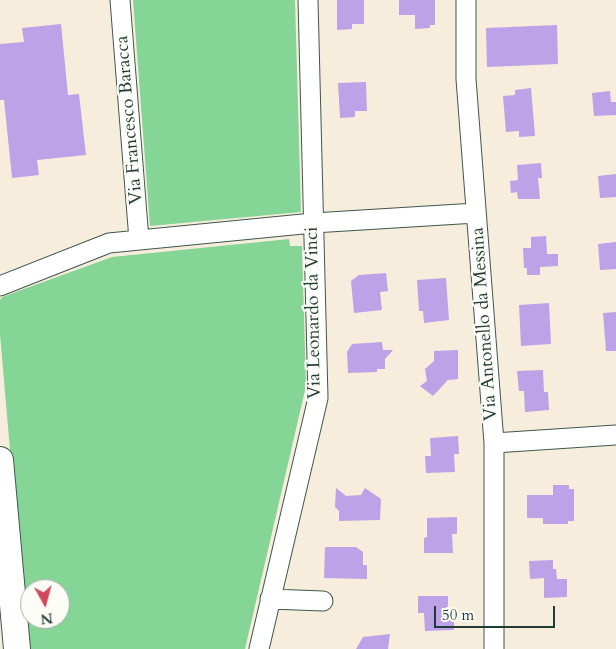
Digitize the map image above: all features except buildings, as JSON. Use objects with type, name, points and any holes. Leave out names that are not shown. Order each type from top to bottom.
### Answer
[{"type":"street","name":"Via Francesco Baracca","points":[[120,0],[138,240]]},
{"type":"street","name":"Via Leonardo da Vinci","points":[[259,649],[318,398],[308,0]]},
{"type":"street","name":"Via Antonello da Messina","points":[[466,0],[466,78],[494,443],[494,649]]},
{"type":"street","points":[[0,286],[109,243],[313,223],[476,213]]},
{"type":"street","points":[[494,443],[616,434]]},
{"type":"street","points":[[0,460],[17,649]]},
{"type":"street","points":[[270,599],[323,601]]},
{"type":"green space","points":[[133,0],[295,0],[301,212],[150,226]]},
{"type":"green space","points":[[289,239],[290,246],[302,246],[306,386],[245,649],[27,649],[25,629],[70,629],[70,579],[21,579],[0,334],[0,300],[2,297],[112,257]]}]
